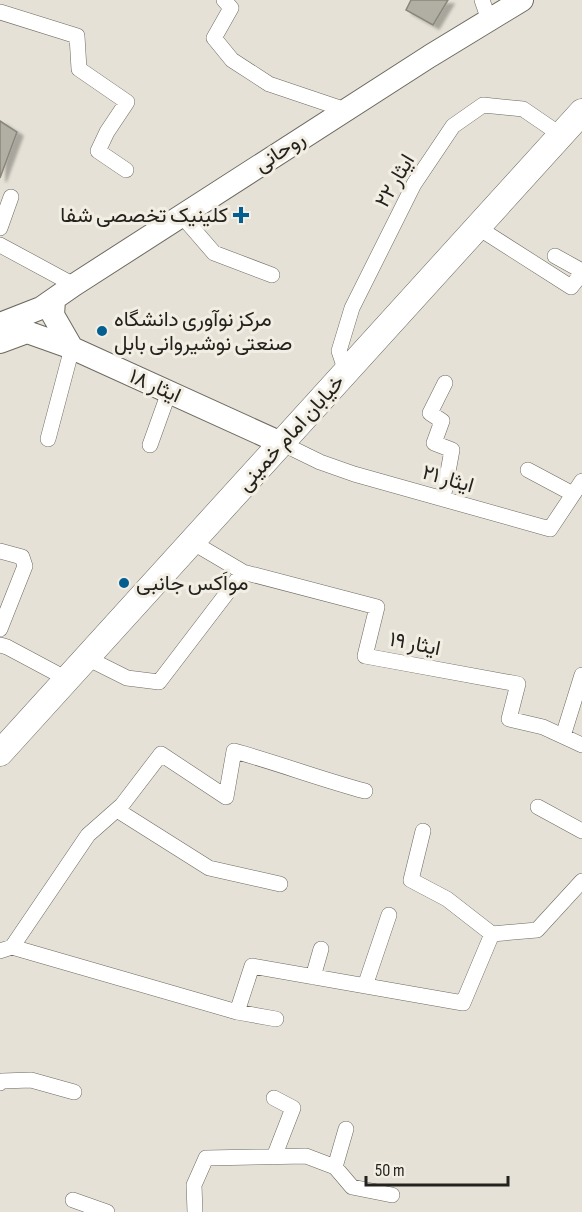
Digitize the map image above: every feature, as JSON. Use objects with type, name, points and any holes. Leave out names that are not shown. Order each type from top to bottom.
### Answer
[{"type":"main road","name":"روحانی","points":[[0,324],[47,304],[346,110],[485,10],[522,0]]},
{"type":"main road","name":"خیابان امام خمینی","points":[[0,753],[582,112]]},
{"type":"main road","points":[[47,304],[72,348]]},
{"type":"main road","name":"ایثار ۱۸","points":[[0,342],[27,332],[72,348],[281,443]]},
{"type":"street","points":[[224,0],[231,8],[214,38],[232,60],[269,84],[346,110]]},
{"type":"street","points":[[0,12],[77,36],[79,69],[128,102],[107,132],[98,151],[126,170]]},
{"type":"street","name":"ایثار ۲۲","points":[[346,372],[339,351],[352,308],[414,184],[453,126],[483,105],[523,109],[561,135]]},
{"type":"street","points":[[0,228],[11,197]]},
{"type":"street","points":[[182,216],[214,253],[272,275]]},
{"type":"street","points":[[477,227],[572,287],[582,272],[555,256]]},
{"type":"street","points":[[0,245],[74,285]]},
{"type":"street","points":[[48,439],[72,348]]},
{"type":"street","points":[[443,499],[452,450],[434,443],[442,421],[430,413],[445,383]]},
{"type":"street","points":[[150,445],[169,392]]},
{"type":"street","name":"ایثار ۲۱","points":[[281,443],[320,462],[550,529],[582,481]]},
{"type":"street","points":[[528,470],[573,494]]},
{"type":"street","name":"ایثار ١٩","points":[[192,542],[243,572],[377,608],[365,656],[518,684],[509,720],[543,727],[582,745]]},
{"type":"street","points":[[0,551],[22,556],[25,566],[0,629]]},
{"type":"street","points":[[87,658],[126,678],[159,682],[243,572]]},
{"type":"street","points":[[0,645],[68,679]]},
{"type":"street","points":[[563,736],[582,675]]},
{"type":"street","points":[[276,1019],[237,1012],[6,949],[88,835],[117,810],[161,754],[226,797],[234,751],[365,791]]},
{"type":"street","points":[[538,807],[582,831]]},
{"type":"street","points":[[117,810],[209,868],[280,884]]},
{"type":"street","points":[[423,831],[411,880],[447,899],[492,934],[537,930],[582,881]]},
{"type":"street","points":[[365,986],[388,915]]},
{"type":"street","points":[[237,1012],[252,966],[463,1003],[492,934]]},
{"type":"street","points":[[313,977],[321,949]]},
{"type":"street","points":[[0,1083],[31,1080],[74,1092]]},
{"type":"street","points":[[274,1098],[293,1108],[274,1157]]},
{"type":"street","points":[[335,1167],[345,1129]]},
{"type":"street","points":[[195,1212],[194,1185],[206,1158],[306,1156],[335,1167],[352,1187],[392,1196]]},
{"type":"street","points":[[73,1200],[107,1212]]},
{"type":"building","points":[[411,0],[448,0],[433,25],[406,10]]},
{"type":"building","points":[[0,121],[17,132],[0,178]]},
{"type":"place","name":"کلینیک تخصصی شفا","points":[[241,215]]},
{"type":"place","name":"مرکز نوآوری دانشگاه صنعتی نوشیروانی بابل","points":[[102,331]]},
{"type":"place","name":"مواَکس جانبی","points":[[124,583]]}]
